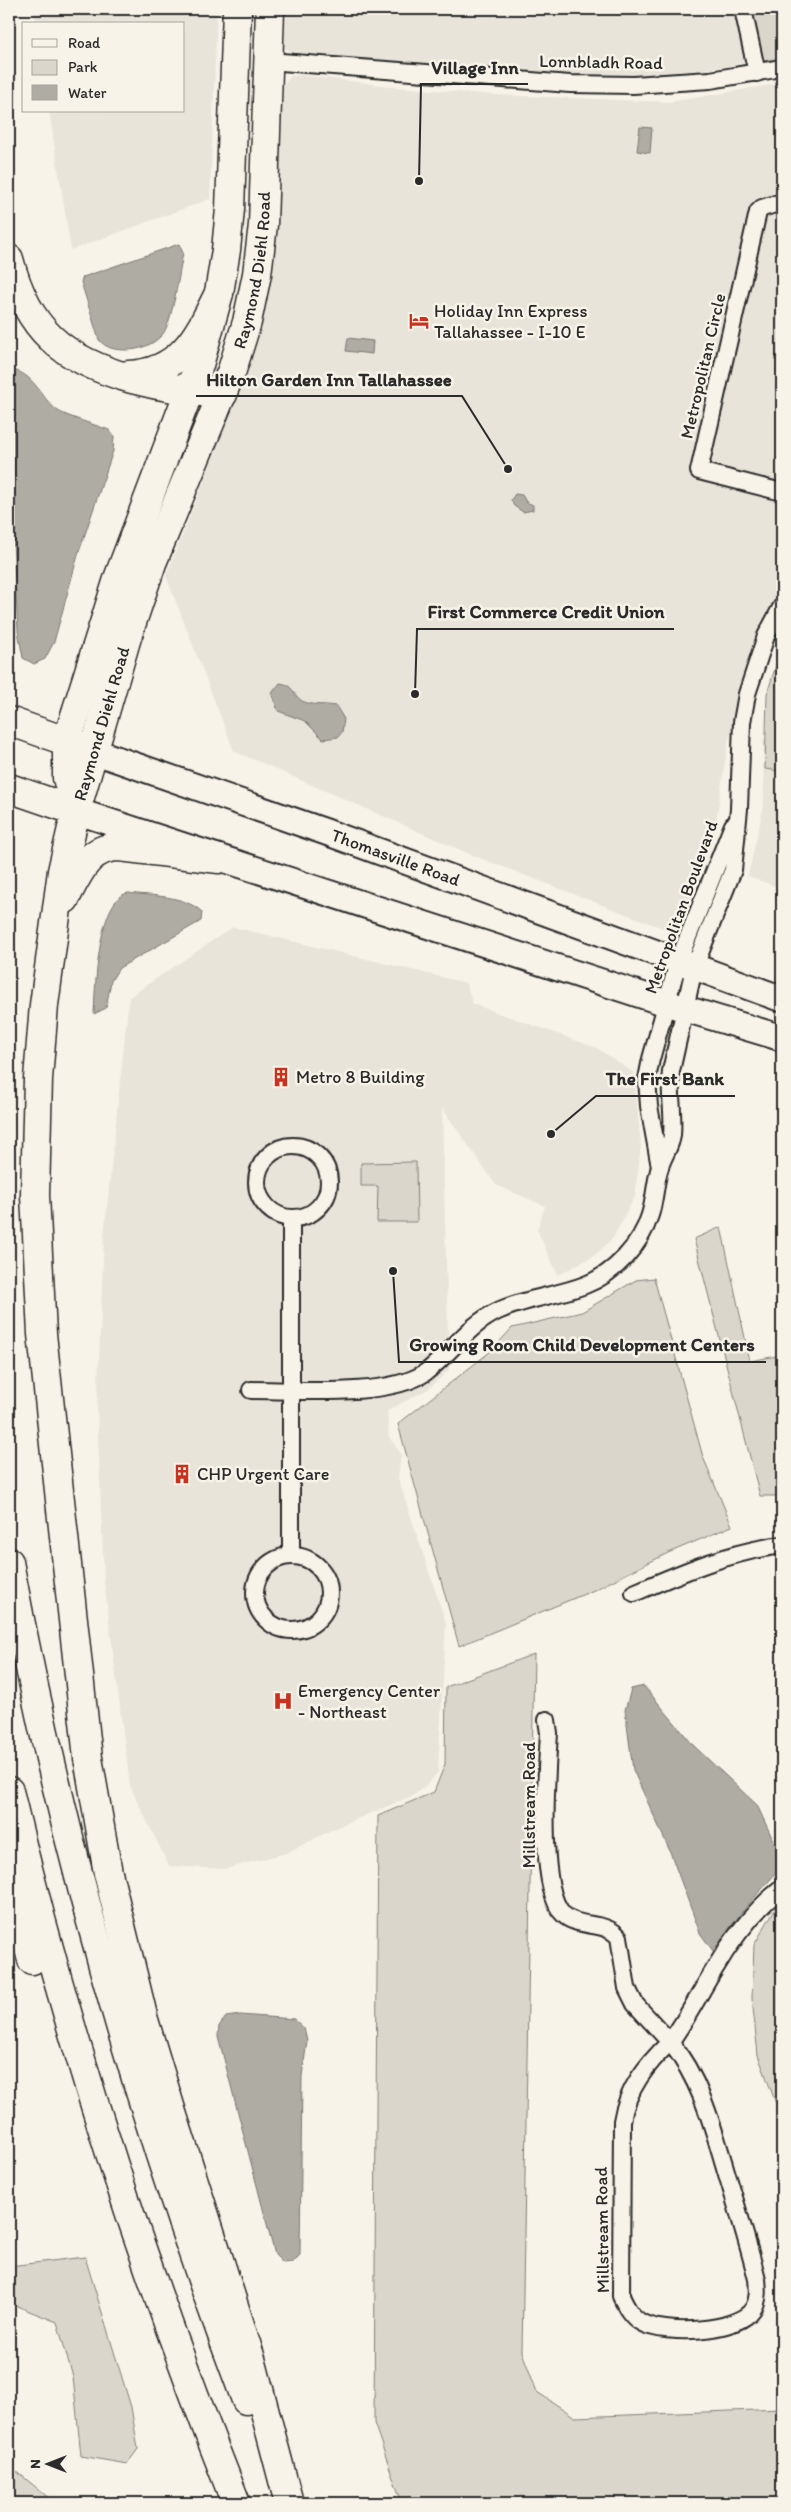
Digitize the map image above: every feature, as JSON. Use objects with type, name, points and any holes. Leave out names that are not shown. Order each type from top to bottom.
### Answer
[{"type":"highway","name":"Raymond Diehl Road","points":[[76,811],[67,778],[67,741],[119,576],[190,392],[214,317],[219,293],[230,209],[237,9]]},
{"type":"highway","name":"Raymond Diehl Road","points":[[76,811],[130,628],[160,538],[222,394],[247,322],[261,248],[270,9]]},
{"type":"highway","points":[[9,259],[23,300],[43,330],[74,356],[112,374],[190,392],[222,394]]},
{"type":"highway","points":[[112,374],[147,373],[172,362],[195,338],[219,293]]},
{"type":"highway","name":"Thomasville Road","points":[[9,721],[93,751]]},
{"type":"highway","points":[[9,788],[76,811],[62,871],[44,1005],[38,1079],[35,1171],[36,1253],[43,1343],[89,1766],[110,1883],[140,2003],[173,2116],[252,2359],[289,2503]]},
{"type":"highway","points":[[55,918],[86,863],[102,849],[120,847],[219,859]]},
{"type":"highway","points":[[9,1562],[56,1785],[121,2030],[199,2271],[252,2414],[289,2503]]},
{"type":"highway","points":[[9,1791],[45,1936],[87,2084],[148,2270],[200,2414]]},
{"type":"highway","points":[[9,1876],[56,2046],[89,2143],[145,2289],[200,2414],[236,2503]]},
{"type":"main road","name":"Thomasville Road","points":[[93,751],[326,832],[782,999]]},
{"type":"main road","points":[[76,811],[676,1006],[782,1038]]},
{"type":"street","points":[[743,9],[757,73]]},
{"type":"street","name":"Lonnbladh Road","points":[[268,61],[570,84],[651,84],[710,80],[782,68]]},
{"type":"street","name":"Metropolitan Circle","points":[[782,202],[772,204],[758,212],[700,471],[782,492]]},
{"type":"street","name":"Metropolitan Boulevard","points":[[660,1167],[651,1123],[647,1079],[676,1006],[686,965],[733,870],[739,809],[742,722],[747,694],[766,636],[782,606]]},
{"type":"street","name":"Metropolitan Boulevard","points":[[251,1390],[369,1389],[402,1384],[426,1372],[476,1324],[497,1311],[586,1285],[610,1271],[628,1254],[642,1235],[650,1216],[660,1167],[672,1138],[670,1087],[676,1006]]},
{"type":"street","points":[[293,1145],[306,1148],[319,1156],[328,1170],[329,1189],[324,1202],[313,1213],[291,1219],[278,1215],[266,1206],[258,1191],[256,1182],[264,1160],[278,1149],[293,1145]]},
{"type":"street","points":[[291,1219],[291,1556]]},
{"type":"street","points":[[634,1593],[726,1556],[782,1545]]},
{"type":"street","points":[[291,1556],[308,1560],[318,1567],[324,1576],[329,1591],[324,1611],[317,1621],[301,1629],[291,1630],[272,1624],[263,1617],[258,1609],[255,1594],[259,1578],[265,1568],[279,1559],[291,1556]]},
{"type":"street","name":"Millstream Road","points":[[547,1720],[549,1733],[546,1837],[548,1870],[552,1893],[559,1909],[569,1919],[607,1927],[619,1937],[627,1988],[631,1996],[649,2021],[670,2042],[686,2064],[699,2091],[720,2152],[757,2279],[757,2300],[753,2309],[736,2323],[719,2327],[686,2329],[655,2327],[642,2322],[631,2314],[621,2296],[624,2108],[641,2075],[670,2042],[687,2019],[713,1970],[733,1941],[752,1917],[782,1888]]},
{"type":"shaded area","points":[[34,9],[217,9],[210,199],[71,250],[49,112],[185,112],[185,22],[36,22]]},
{"type":"shaded area","points":[[285,9],[749,9],[761,60],[647,80],[601,80],[292,53],[284,47]]},
{"type":"shaded area","points":[[303,75],[396,87],[496,95],[670,102],[782,83],[782,590],[752,644],[728,743],[714,835],[694,892],[673,932],[472,855],[234,751],[166,576],[246,375],[267,293],[275,235],[282,87],[291,76]]},
{"type":"shaded area","points":[[763,739],[782,741],[782,889],[748,876],[764,805]]},
{"type":"shaded area","points":[[233,927],[466,983],[473,1004],[597,1048],[634,1073],[641,1146],[635,1196],[613,1238],[594,1256],[558,1275],[537,1230],[545,1206],[496,1185],[442,1108],[449,1370],[428,1389],[387,1411],[389,1437],[401,1454],[398,1478],[446,1623],[438,1772],[426,1786],[412,1796],[342,1825],[286,1853],[225,1869],[169,1866],[130,1786],[104,1581],[97,1411],[104,1236],[129,997]]},
{"type":"green space","points":[[750,9],[782,9],[782,58],[762,61]]},
{"type":"green space","points":[[782,646],[782,771],[765,769],[767,694]]},
{"type":"green space","points":[[416,1162],[417,1222],[377,1222],[378,1186],[361,1186],[361,1163]]},
{"type":"green space","points":[[721,1227],[750,1361],[782,1355],[782,1496],[760,1496],[694,1239]]},
{"type":"green space","points":[[654,1278],[703,1457],[732,1526],[668,1553],[594,1590],[459,1646],[398,1424],[491,1351],[512,1328],[582,1312],[636,1280]]},
{"type":"green space","points":[[534,1654],[522,2352],[537,2392],[575,2417],[782,2409],[782,2503],[402,2503],[374,2423],[378,1816],[434,1792],[445,1764],[446,1687]]},
{"type":"green space","points":[[782,1902],[782,2120],[758,2055],[752,1998],[754,1945],[778,1904]]},
{"type":"green space","points":[[85,2257],[131,2407],[138,2449],[127,2464],[81,2456],[73,2377],[57,2322],[9,2303],[9,2266]]},
{"type":"green space","points":[[9,2468],[15,2470],[55,2503],[9,2503]]},
{"type":"water","points":[[640,127],[652,128],[650,153],[637,151]]},
{"type":"water","points":[[179,244],[183,253],[178,283],[169,320],[162,335],[151,344],[132,350],[115,349],[102,343],[99,340],[81,282],[83,277]]},
{"type":"water","points":[[348,338],[373,341],[372,354],[346,351]]},
{"type":"water","points":[[9,370],[17,371],[31,380],[58,411],[109,430],[114,436],[113,451],[78,555],[54,642],[45,659],[34,664],[23,658],[18,631],[9,468]]},
{"type":"water","points":[[515,494],[522,495],[526,502],[533,505],[533,510],[523,512],[514,506],[511,500]]},
{"type":"water","points":[[280,683],[288,685],[306,703],[336,706],[344,719],[342,732],[338,737],[323,739],[305,721],[278,711],[272,693]]},
{"type":"water","points":[[128,893],[167,897],[186,902],[202,912],[201,921],[119,968],[111,981],[106,1008],[94,1014],[97,966],[104,927],[110,910],[118,899]]},
{"type":"water","points":[[644,1686],[694,1746],[757,1805],[780,1855],[776,1873],[741,1913],[713,1951],[700,1933],[669,1849],[633,1770],[625,1710],[631,1689]]},
{"type":"water","points":[[240,2015],[294,2019],[304,2028],[307,2041],[302,2076],[300,2255],[293,2262],[283,2263],[275,2255],[218,2036],[219,2026],[226,2017]]},
{"type":"place","name":"Village Inn","points":[[419,181]]},
{"type":"place","name":"Holiday Inn Express Tallahassee - I-10 E","points":[[419,321]]},
{"type":"place","name":"Hilton Garden Inn Tallahassee","points":[[508,469]]},
{"type":"place","name":"First Commerce Credit Union","points":[[415,694]]},
{"type":"place","name":"Metro 8 Building","points":[[281,1077]]},
{"type":"place","name":"The First Bank","points":[[551,1134]]},
{"type":"place","name":"Growing Room Child Development Centers","points":[[393,1271]]},
{"type":"place","name":"CHP Urgent Care","points":[[182,1474]]},
{"type":"place","name":"Emergency Center - Northeast","points":[[283,1701]]}]
